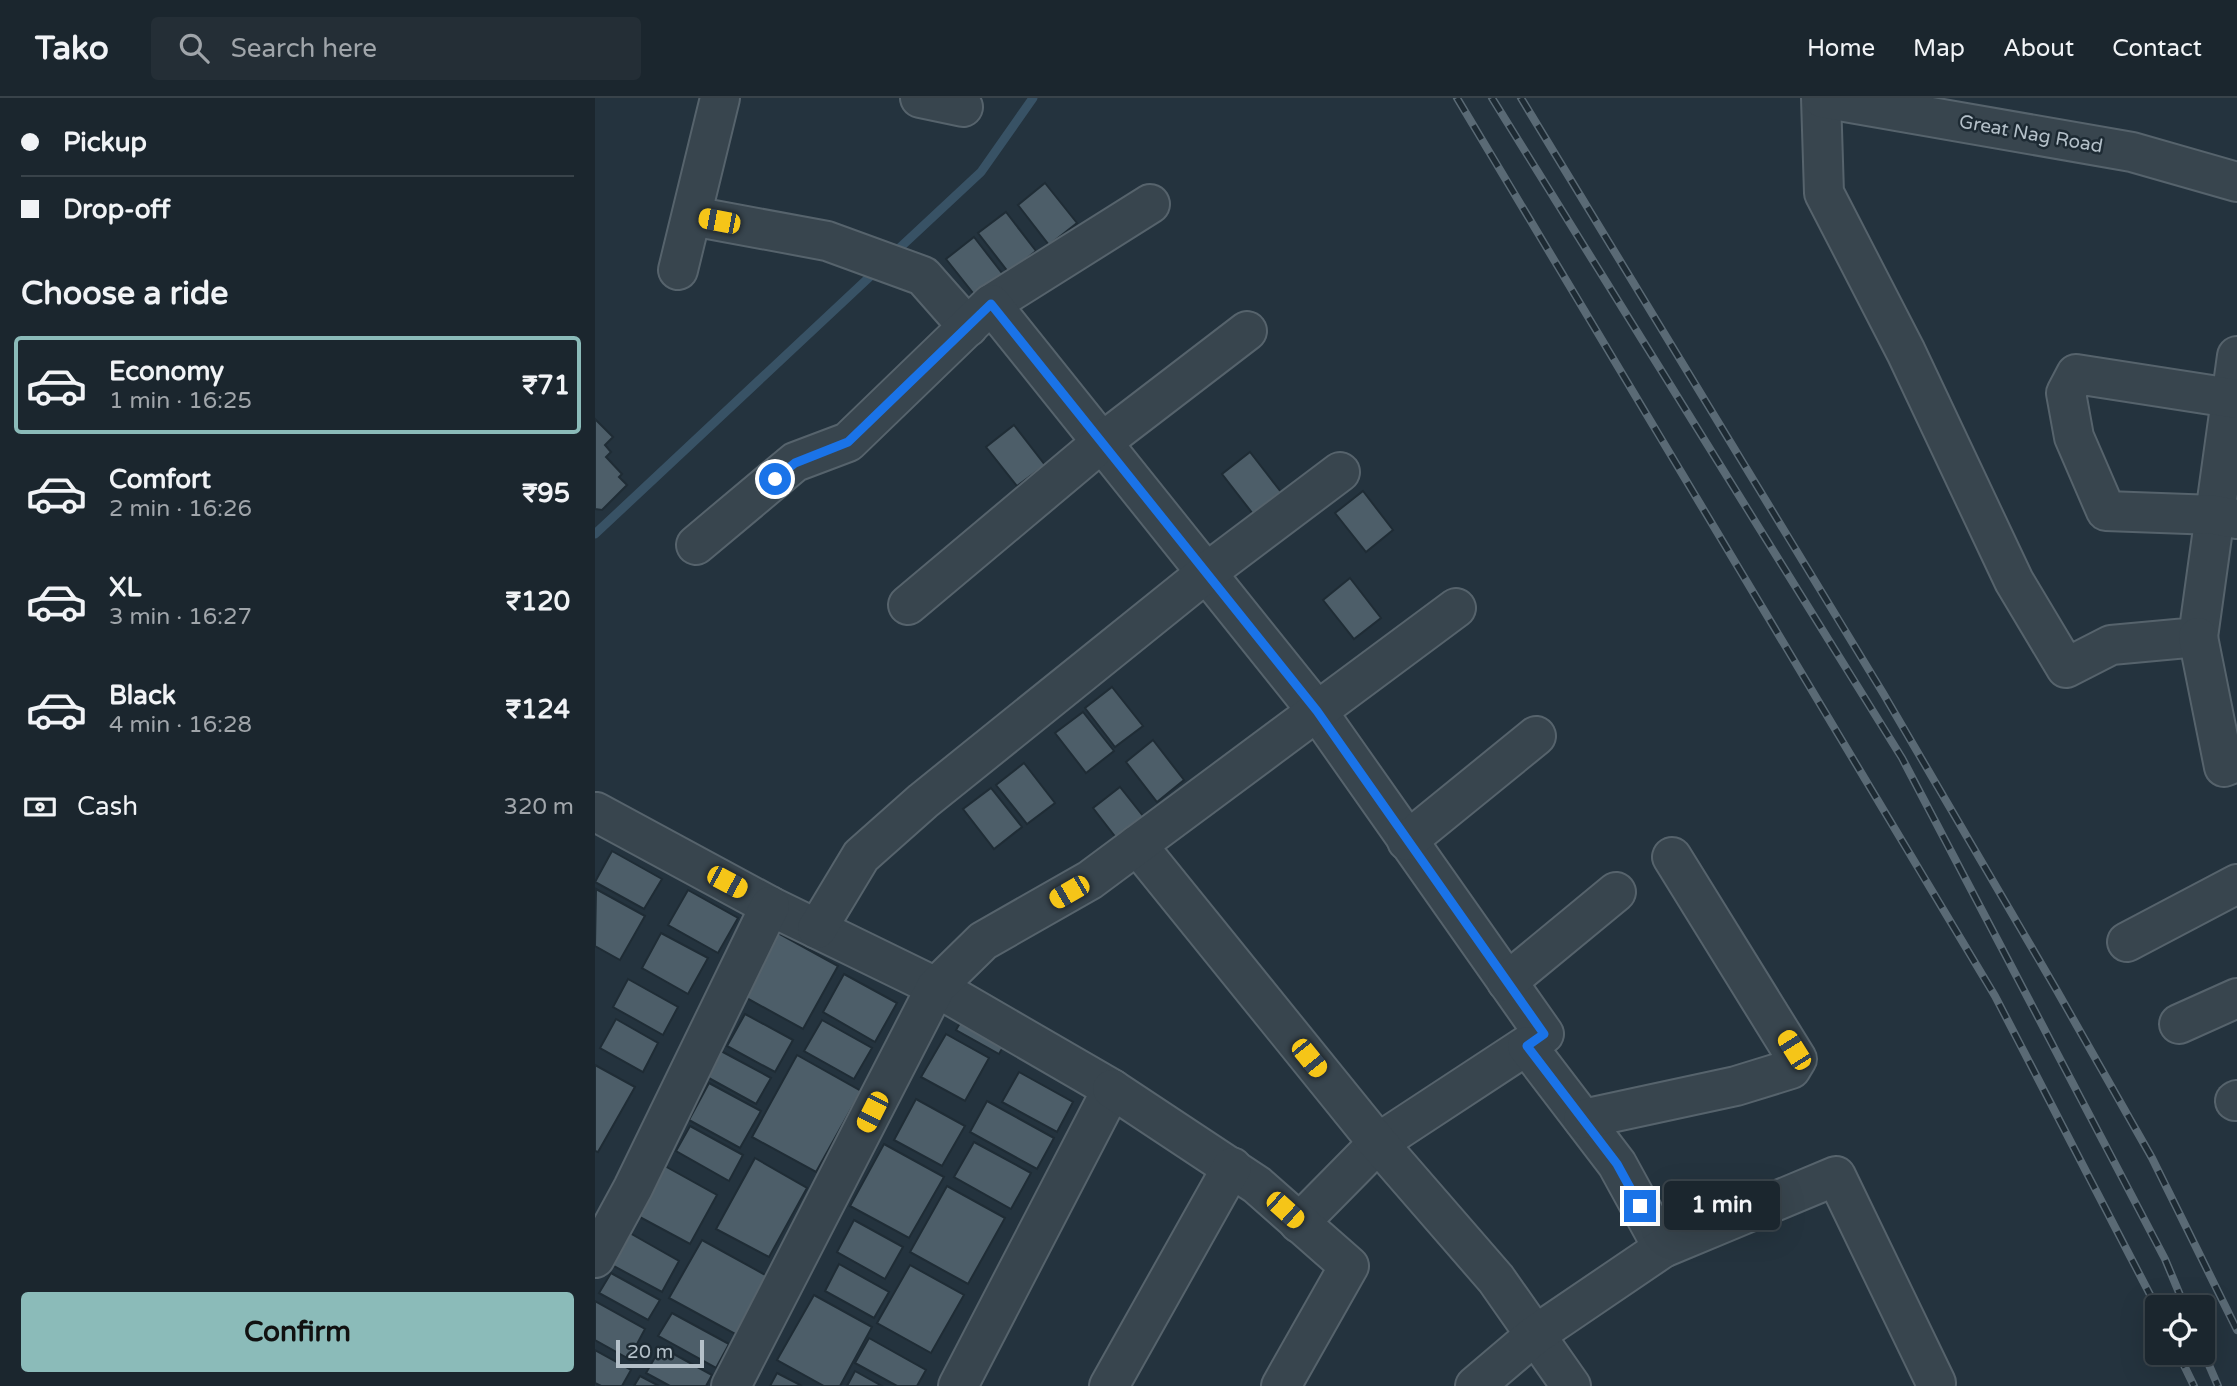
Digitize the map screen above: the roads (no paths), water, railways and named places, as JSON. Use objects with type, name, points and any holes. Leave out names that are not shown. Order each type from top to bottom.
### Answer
[{"type":"street","points":[[678,270],[720,98]]},
{"type":"street","points":[[920,98],[963,107]]},
{"type":"street","points":[[1822,98],[1824,193],[1906,352],[2014,581],[2066,668],[2111,645],[2198,637]]},
{"type":"street","name":"Great Nag Road","points":[[1822,98],[2132,152],[2237,182]]},
{"type":"street","points":[[696,545],[795,463],[848,442],[979,316],[1150,204]]},
{"type":"street","points":[[692,216],[827,241],[923,276],[979,316],[1101,443],[1317,711],[1544,1034],[1378,1143],[1299,1223]]},
{"type":"street","points":[[908,605],[1101,443],[1247,331]]},
{"type":"street","points":[[2237,356],[2226,517],[2198,637],[2224,767],[2237,762]]},
{"type":"street","points":[[2226,517],[2106,511],[2074,437],[2066,393],[2076,374],[2234,398]]},
{"type":"street","points":[[817,929],[861,856],[922,801],[1206,573],[1340,472]]},
{"type":"street","points":[[731,1386],[936,987],[983,941],[1090,880],[1456,608]]},
{"type":"street","points":[[1408,841],[1536,736]]},
{"type":"street","points":[[595,813],[770,906],[936,987],[1112,1089],[1232,1167],[1349,1266],[1281,1386]]},
{"type":"street","points":[[1137,845],[1378,1143],[1496,1279],[1571,1386]]},
{"type":"street","points":[[1583,1119],[1736,1086],[1791,1069],[1797,1059],[1794,1050],[1672,857]]},
{"type":"street","points":[[2127,942],[2237,884]]},
{"type":"street","points":[[1507,982],[1616,892]]},
{"type":"street","points":[[595,1258],[639,1176],[770,906]]},
{"type":"street","points":[[2179,1024],[2237,998]]},
{"type":"street","points":[[1527,1046],[1617,1164],[1663,1248]]},
{"type":"street","points":[[958,1386],[1112,1089]]},
{"type":"street","points":[[1109,1386],[1232,1167]]},
{"type":"street","points":[[1475,1386],[1535,1335],[1663,1248],[1836,1176],[1932,1385]]},
{"type":"waterway","points":[[892,255],[981,172],[1033,98]]},
{"type":"waterway","points":[[595,534],[877,270]]},
{"type":"railway","points":[[1457,98],[1995,996],[2150,1295]]},
{"type":"railway","points":[[1492,98],[1902,758],[2165,1259],[2180,1295]]},
{"type":"railway","points":[[1521,98],[1883,693],[2056,989],[2152,1158],[2237,1330]]},
{"type":"railway","points":[[2184,1365],[2194,1386]]},
{"type":"railway","points":[[2209,1365],[2218,1386]]}]
